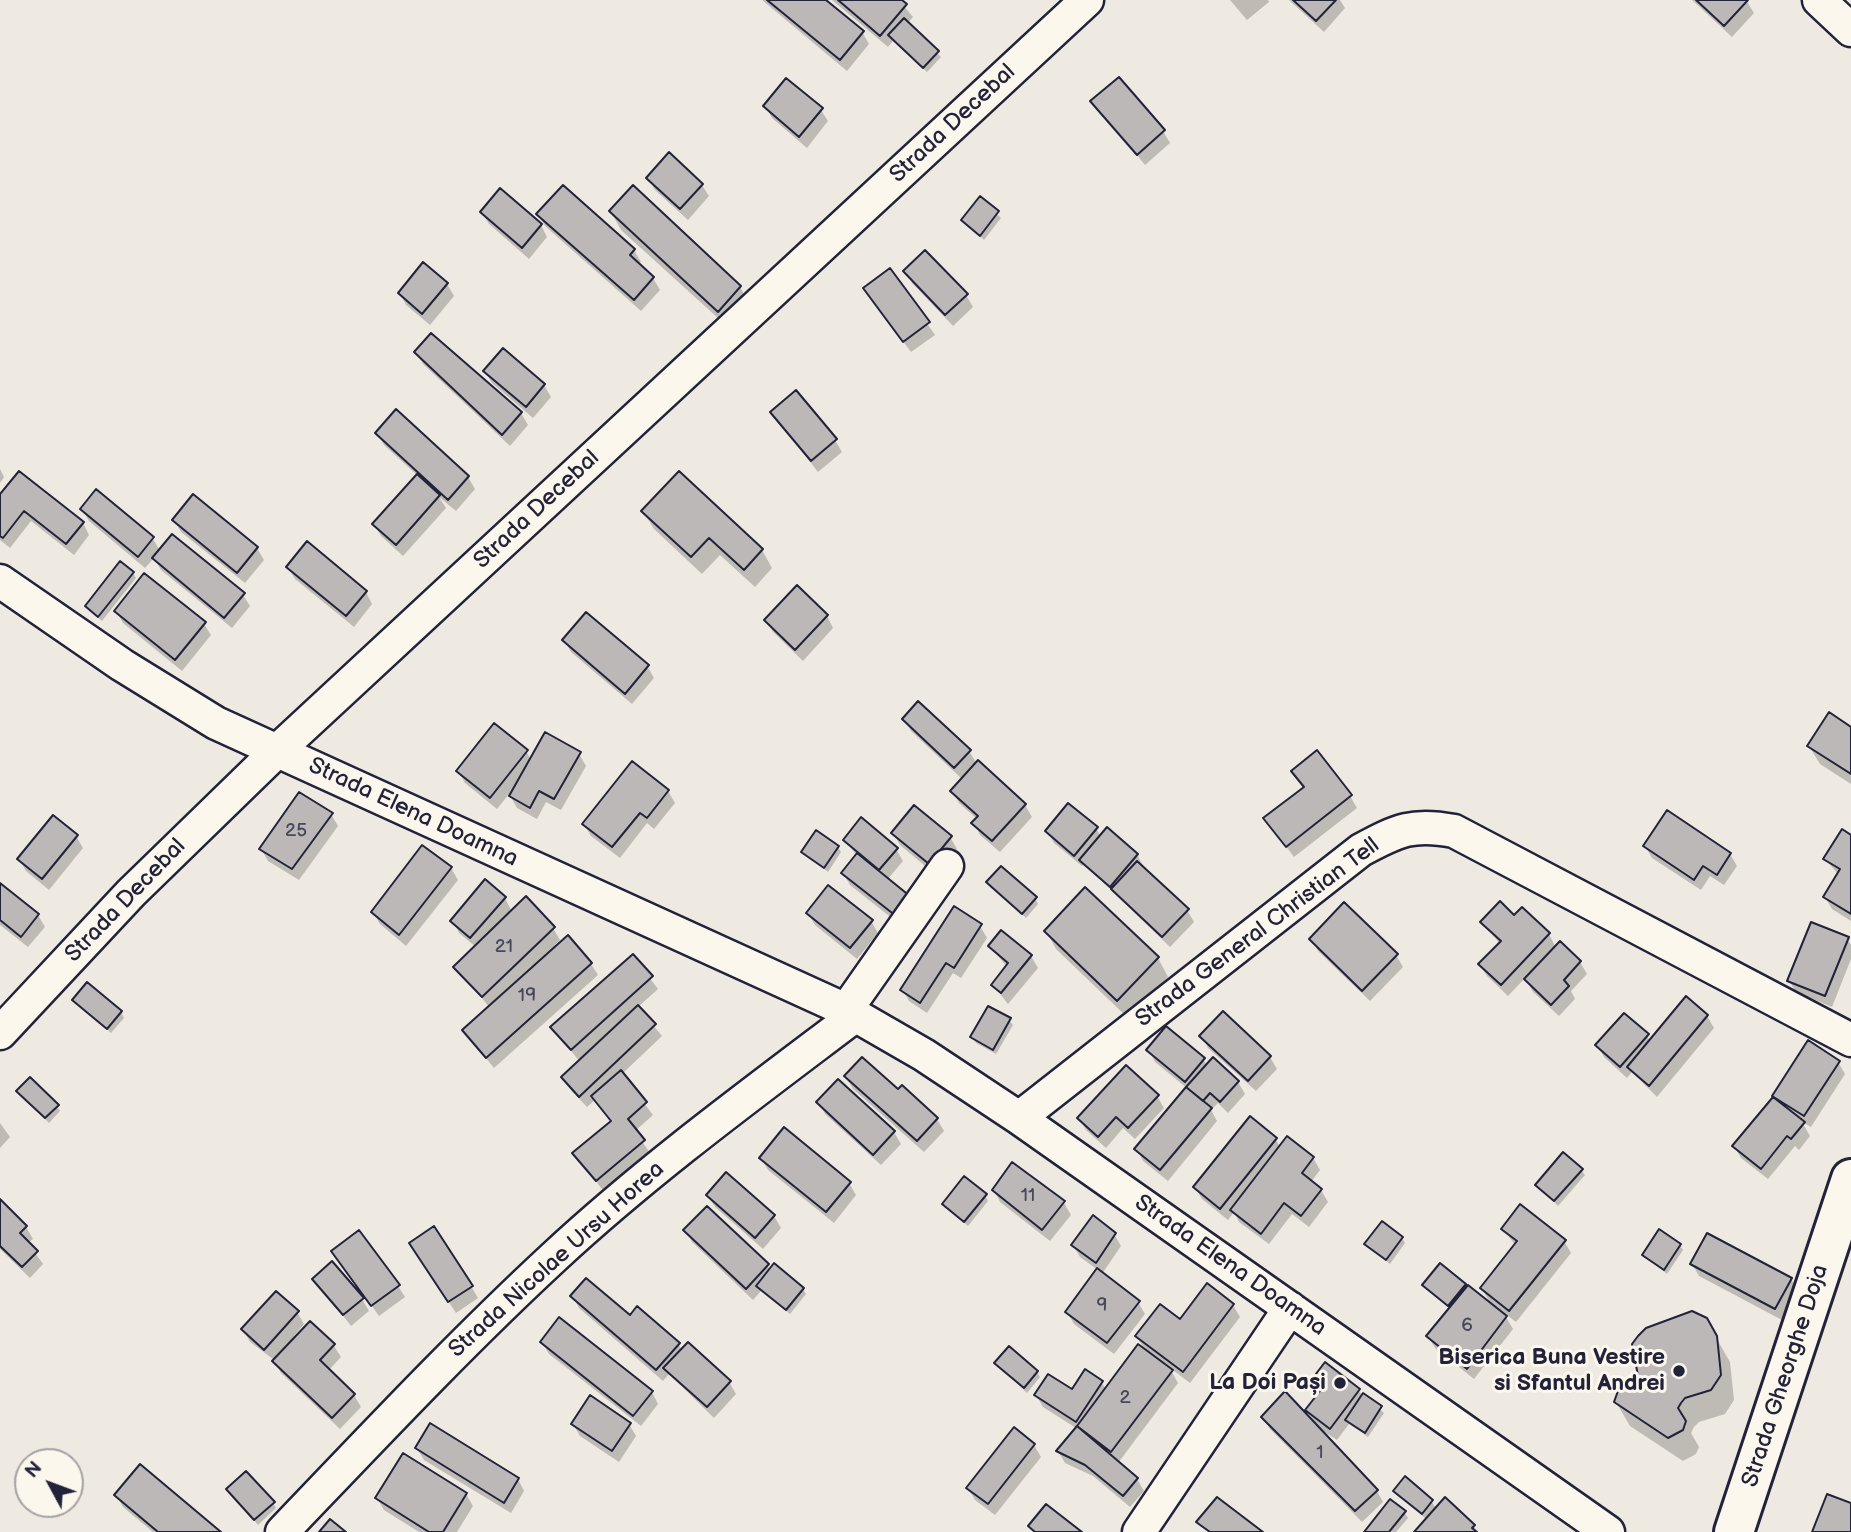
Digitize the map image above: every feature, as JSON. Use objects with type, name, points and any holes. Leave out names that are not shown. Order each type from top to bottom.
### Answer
[{"type":"street","name":"Strada Decebal","points":[[0,1033],[131,893],[277,751],[1087,0]]},
{"type":"street","points":[[1819,0],[1851,30]]},
{"type":"street","name":"Strada Elena Doamna","points":[[0,581],[216,723],[851,1013],[924,1055],[1019,1118],[1608,1532]]},
{"type":"street","name":"Strada General Christian Tell","points":[[1019,1118],[1361,850],[1388,835],[1423,825],[1454,831],[1851,1040]]},
{"type":"street","points":[[851,1013],[947,866]]},
{"type":"street","name":"Strada Nicolae Ursu Horea","points":[[282,1532],[467,1340],[555,1256],[656,1168],[851,1013]]},
{"type":"street","name":"Strada Gheorghe Doja","points":[[1734,1532],[1851,1179]]},
{"type":"street","points":[[1139,1532],[1290,1308]]},
{"type":"building","points":[[767,0],[826,0],[864,31],[840,60]]},
{"type":"building","points":[[838,0],[902,0],[907,4],[880,36]]},
{"type":"building","points":[[1293,0],[1336,0],[1316,21]]},
{"type":"building","points":[[1696,0],[1748,0],[1724,26]]},
{"type":"building","points":[[904,18],[939,51],[923,68],[888,35]]},
{"type":"building","points":[[1119,77],[1165,130],[1137,155],[1090,101]]},
{"type":"building","points":[[786,78],[823,108],[799,137],[763,106]]},
{"type":"building","points":[[669,152],[703,184],[680,209],[646,178]]},
{"type":"building","points":[[563,185],[635,249],[630,255],[654,277],[634,300],[536,214]]},
{"type":"building","points":[[633,185],[741,286],[718,312],[609,211]]},
{"type":"building","points":[[500,188],[542,224],[522,248],[480,212]]},
{"type":"building","points":[[980,196],[999,211],[980,236],[961,220]]},
{"type":"building","points":[[925,250],[968,294],[945,315],[903,271]]},
{"type":"building","points":[[423,262],[448,283],[422,314],[398,293]]},
{"type":"building","points":[[890,268],[930,322],[903,342],[863,288]]},
{"type":"building","points":[[431,333],[522,412],[502,435],[414,352]]},
{"type":"building","points":[[503,348],[545,384],[526,407],[483,371]]},
{"type":"building","points":[[796,390],[837,439],[811,461],[770,412]]},
{"type":"building","points":[[396,409],[469,476],[448,500],[375,433]]},
{"type":"building","points":[[19,471],[84,522],[66,544],[24,511],[3,538],[0,536],[0,494]]},
{"type":"building","points":[[679,471],[763,549],[744,570],[709,538],[691,557],[641,511]]},
{"type":"building","points":[[417,474],[440,495],[396,545],[372,524]]},
{"type":"building","points":[[96,489],[154,537],[138,557],[80,509]]},
{"type":"building","points":[[193,494],[258,547],[237,573],[172,520]]},
{"type":"building","points":[[172,534],[245,593],[224,618],[152,558]]},
{"type":"building","points":[[307,541],[367,591],[346,616],[286,567]]},
{"type":"building","points":[[120,561],[134,572],[98,617],[85,606]]},
{"type":"building","points":[[144,573],[206,622],[175,660],[114,611]]},
{"type":"building","points":[[797,585],[828,615],[795,650],[764,620]]},
{"type":"building","points":[[586,612],[649,665],[625,694],[562,640]]},
{"type":"building","points":[[918,701],[971,750],[954,768],[902,719]]},
{"type":"building","points":[[1829,712],[1851,727],[1851,774],[1807,746]]},
{"type":"building","points":[[494,723],[528,750],[490,798],[456,771]]},
{"type":"building","points":[[545,732],[581,752],[554,799],[539,791],[530,808],[509,796]]},
{"type":"building","points":[[1317,750],[1352,795],[1286,847],[1263,818],[1304,787],[1291,771]]},
{"type":"building","points":[[978,760],[1026,804],[992,841],[971,823],[978,816],[950,791]]},
{"type":"building","points":[[632,761],[669,790],[647,818],[640,813],[612,847],[582,824]]},
{"type":"building","points":[[299,792],[333,813],[292,869],[259,849]]},
{"type":"building","points":[[1068,803],[1098,827],[1074,856],[1045,831]]},
{"type":"building","points":[[914,805],[952,836],[929,864],[891,833]]},
{"type":"building","points":[[1667,810],[1731,853],[1717,875],[1703,866],[1694,880],[1643,846]]},
{"type":"building","points":[[53,815],[78,835],[42,879],[17,859]]},
{"type":"building","points":[[861,817],[898,848],[879,870],[843,840]]},
{"type":"building","points":[[1107,827],[1138,854],[1110,887],[1079,860]]},
{"type":"building","points":[[1842,829],[1851,835],[1851,914],[1823,897],[1840,869],[1823,859]]},
{"type":"building","points":[[816,830],[839,846],[824,868],[801,852]]},
{"type":"building","points":[[422,845],[452,867],[399,935],[371,912]]},
{"type":"building","points":[[857,853],[911,897],[896,916],[841,873]]},
{"type":"building","points":[[1137,861],[1189,909],[1162,937],[1111,889]]},
{"type":"building","points":[[1001,866],[1037,897],[1022,914],[986,882]]},
{"type":"building","points":[[485,879],[506,897],[470,938],[450,921]]},
{"type":"building","points":[[0,883],[39,914],[21,937],[0,920]]},
{"type":"building","points":[[828,885],[873,920],[850,948],[806,913]]},
{"type":"building","points":[[1085,887],[1159,957],[1117,1001],[1044,931]]},
{"type":"building","points":[[526,896],[555,927],[482,997],[453,967]]},
{"type":"building","points":[[1500,901],[1514,915],[1522,907],[1550,933],[1501,985],[1478,964],[1501,941],[1480,922]]},
{"type":"building","points":[[1344,902],[1398,954],[1362,991],[1309,939]]},
{"type":"building","points":[[954,906],[982,924],[954,968],[946,963],[920,1003],[900,990]]},
{"type":"building","points":[[1811,922],[1849,937],[1825,996],[1787,981]]},
{"type":"building","points":[[1001,930],[1032,955],[1001,993],[991,985],[1008,963],[988,946]]},
{"type":"building","points":[[568,935],[592,963],[486,1058],[462,1030]]},
{"type":"building","points":[[1560,941],[1581,961],[1564,980],[1569,986],[1551,1005],[1524,979]]},
{"type":"building","points":[[633,954],[653,976],[571,1050],[550,1027]]},
{"type":"building","points":[[87,982],[122,1011],[107,1029],[72,1000]]},
{"type":"building","points":[[1686,996],[1708,1015],[1649,1086],[1627,1067]]},
{"type":"building","points":[[638,1005],[656,1024],[579,1097],[561,1077]]},
{"type":"building","points":[[988,1006],[1011,1018],[993,1050],[970,1037]]},
{"type":"building","points":[[1223,1011],[1271,1056],[1248,1081],[1199,1036]]},
{"type":"building","points":[[1624,1013],[1649,1034],[1620,1067],[1595,1045]]},
{"type":"building","points":[[1166,1026],[1205,1058],[1185,1082],[1146,1050]]},
{"type":"building","points":[[1808,1040],[1840,1061],[1804,1116],[1772,1096]]},
{"type":"building","points":[[862,1057],[898,1089],[902,1085],[938,1118],[917,1141],[844,1076]]},
{"type":"building","points":[[1213,1057],[1239,1081],[1220,1102],[1210,1093],[1203,1101],[1186,1087]]},
{"type":"building","points":[[1126,1065],[1159,1095],[1128,1128],[1116,1117],[1098,1137],[1077,1118]]},
{"type":"building","points":[[621,1070],[647,1102],[628,1119],[645,1140],[596,1181],[572,1153],[611,1121],[591,1096]]},
{"type":"building","points":[[30,1077],[59,1105],[45,1118],[16,1091]]},
{"type":"building","points":[[838,1079],[895,1131],[873,1155],[816,1102]]},
{"type":"building","points":[[1186,1087],[1212,1108],[1160,1170],[1134,1149]]},
{"type":"building","points":[[1773,1097],[1805,1122],[1791,1139],[1787,1136],[1761,1169],[1732,1146]]},
{"type":"building","points":[[1250,1116],[1277,1138],[1220,1209],[1193,1187]]},
{"type":"building","points":[[784,1127],[851,1182],[826,1212],[759,1158]]},
{"type":"building","points":[[1287,1136],[1314,1157],[1302,1173],[1322,1189],[1301,1216],[1284,1203],[1261,1234],[1230,1210]]},
{"type":"building","points":[[1563,1152],[1583,1169],[1554,1201],[1535,1185]]},
{"type":"building","points":[[1012,1162],[1065,1201],[1042,1230],[992,1190]]},
{"type":"building","points":[[726,1172],[775,1215],[755,1238],[706,1195]]},
{"type":"building","points":[[964,1176],[987,1194],[964,1222],[942,1204]]},
{"type":"building","points":[[0,1199],[27,1226],[20,1233],[38,1251],[22,1267],[0,1246]]},
{"type":"building","points":[[1520,1204],[1566,1240],[1509,1311],[1480,1288],[1517,1241],[1501,1229]]},
{"type":"building","points":[[707,1206],[769,1264],[746,1289],[683,1230]]},
{"type":"building","points":[[1093,1215],[1116,1233],[1096,1263],[1071,1245]]},
{"type":"building","points":[[1382,1221],[1403,1237],[1386,1260],[1364,1244]]},
{"type":"building","points":[[434,1226],[473,1286],[448,1302],[409,1243]]},
{"type":"building","points":[[1659,1229],[1681,1244],[1664,1270],[1642,1255]]},
{"type":"building","points":[[359,1230],[400,1285],[371,1306],[331,1251]]},
{"type":"building","points":[[1707,1233],[1792,1278],[1775,1309],[1690,1264]]},
{"type":"building","points":[[332,1261],[364,1298],[343,1315],[312,1279]]},
{"type":"building","points":[[774,1263],[804,1288],[786,1310],[756,1286]]},
{"type":"building","points":[[1440,1263],[1466,1284],[1448,1306],[1422,1285]]},
{"type":"building","points":[[1097,1268],[1140,1301],[1107,1343],[1065,1312]]},
{"type":"building","points":[[586,1278],[630,1315],[637,1306],[680,1343],[656,1370],[570,1296]]},
{"type":"building","points":[[1207,1283],[1234,1304],[1183,1372],[1135,1336],[1160,1304],[1180,1319]]},
{"type":"building","points":[[1468,1285],[1507,1316],[1467,1369],[1426,1336]]},
{"type":"building","points":[[276,1291],[299,1311],[264,1350],[241,1329]]},
{"type":"building","name":"Biserica Buna Vestire si Sfantul Andrei","points":[[1692,1311],[1707,1318],[1717,1336],[1721,1375],[1711,1390],[1685,1398],[1678,1408],[1686,1421],[1683,1430],[1668,1438],[1614,1402],[1619,1388],[1636,1383],[1638,1376],[1632,1344],[1638,1336],[1646,1328]]},
{"type":"building","points":[[559,1317],[653,1391],[633,1416],[540,1342]]},
{"type":"building","points":[[310,1321],[335,1344],[320,1360],[355,1394],[332,1418],[272,1361]]},
{"type":"building","points":[[688,1342],[731,1381],[707,1407],[663,1368]]},
{"type":"building","points":[[1138,1344],[1173,1370],[1111,1452],[1077,1426]]},
{"type":"building","points":[[1009,1346],[1038,1371],[1024,1388],[994,1363]]},
{"type":"building","points":[[1325,1362],[1360,1389],[1330,1429],[1305,1410],[1320,1391],[1309,1383]]},
{"type":"building","points":[[1085,1369],[1103,1381],[1076,1422],[1034,1395],[1048,1374],[1072,1389]]},
{"type":"building","points":[[1285,1391],[1378,1490],[1355,1511],[1261,1417]]},
{"type":"building","points":[[1363,1393],[1382,1406],[1365,1433],[1345,1420]]},
{"type":"building","points":[[590,1395],[631,1423],[612,1451],[571,1424]]},
{"type":"building","points":[[430,1423],[519,1478],[504,1503],[415,1448]]},
{"type":"building","points":[[1077,1426],[1138,1478],[1123,1496],[1085,1465],[1056,1451]]},
{"type":"building","points":[[1014,1427],[1035,1444],[988,1504],[966,1488]]},
{"type":"building","points":[[403,1453],[467,1493],[443,1532],[429,1532],[375,1498]]},
{"type":"building","points":[[140,1464],[221,1532],[158,1532],[114,1495]]},
{"type":"building","points":[[246,1471],[275,1502],[254,1520],[226,1489]]},
{"type":"building","points":[[1405,1476],[1433,1500],[1422,1514],[1393,1491]]},
{"type":"building","points":[[1827,1494],[1851,1503],[1851,1532],[1812,1532]]},
{"type":"building","points":[[1217,1497],[1263,1532],[1210,1532],[1196,1522]]},
{"type":"building","points":[[1445,1497],[1475,1525],[1472,1528],[1477,1532],[1414,1532]]},
{"type":"building","points":[[1390,1499],[1406,1511],[1389,1532],[1364,1532]]},
{"type":"building","points":[[1046,1504],[1082,1532],[1035,1532],[1028,1526]]},
{"type":"building","points":[[330,1519],[346,1532],[319,1532]]},
{"type":"place","name":"Biserica Buna Vestire si Sfantul Andrei","points":[[1679,1371]]},
{"type":"place","name":"La Doi Pași","points":[[1340,1383]]}]
